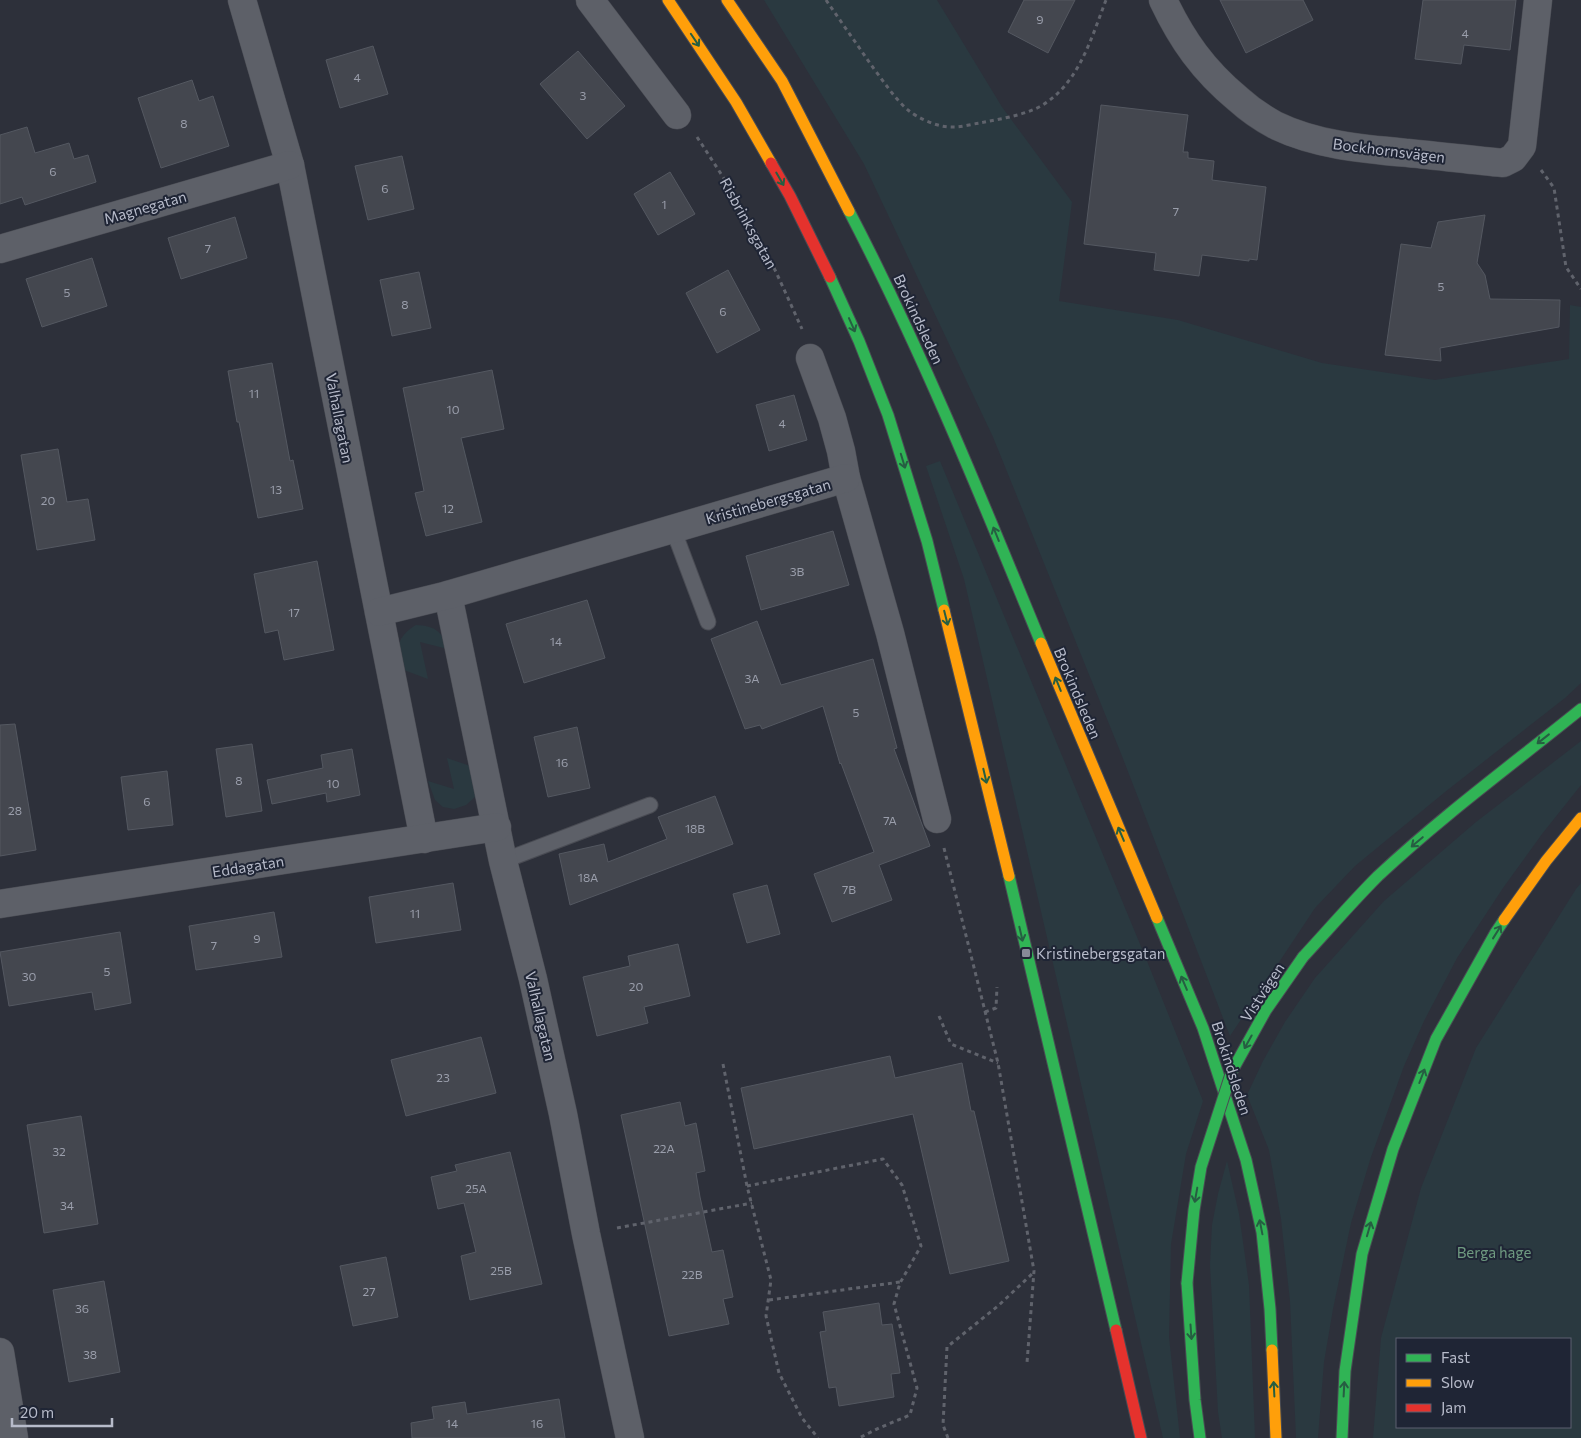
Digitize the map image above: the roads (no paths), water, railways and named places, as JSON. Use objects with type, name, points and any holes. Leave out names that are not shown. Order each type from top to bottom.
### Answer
[{"type":"main road","points":[[668,0],[736,102],[790,196],[856,333],[888,415],[927,541],[965,691],[1141,1438]]},
{"type":"main road","name":"Brokindsleden","points":[[727,0],[782,81],[872,254],[945,411],[1203,1028],[1246,1160],[1262,1232],[1270,1309],[1276,1438]]},
{"type":"main road","name":"Vistvägen","points":[[1200,1438],[1195,1400],[1187,1283],[1194,1210],[1201,1167],[1232,1071],[1266,1010],[1303,957],[1350,904],[1389,866],[1581,708]]},
{"type":"main road","points":[[1342,1438],[1345,1371],[1362,1254],[1393,1149],[1436,1038],[1492,940],[1546,861],[1581,818]]},
{"type":"street","name":"Valhallagatan","points":[[242,0],[290,165],[424,838]]},
{"type":"street","points":[[590,0],[677,115]]},
{"type":"street","name":"Bockhornsvägen","points":[[1163,0],[1175,25],[1209,73],[1250,109],[1274,124],[1333,144],[1360,149],[1503,163],[1514,158],[1522,146],[1538,0]]},
{"type":"street","name":"Magnegatan","points":[[0,249],[290,165]]},
{"type":"street","points":[[810,358],[832,418],[846,478]]},
{"type":"street","name":"Kristinebergsgatan","points":[[379,612],[448,594],[846,478],[890,632],[936,819]]},
{"type":"street","name":"Valhallagatan","points":[[448,594],[504,861],[563,1114],[586,1234],[630,1438]]},
{"type":"street","name":"Eddagatan","points":[[0,904],[497,828]]},
{"type":"street","points":[[0,1352],[14,1438]]},
{"type":"lane","points":[[673,528],[708,622]]},
{"type":"lane","points":[[504,861],[650,805]]},
{"type":"place","name":"Kristinebergsgatan","points":[[1026,953]]},
{"type":"park label","name":"Berga hage","points":[[1494,1252]]}]
